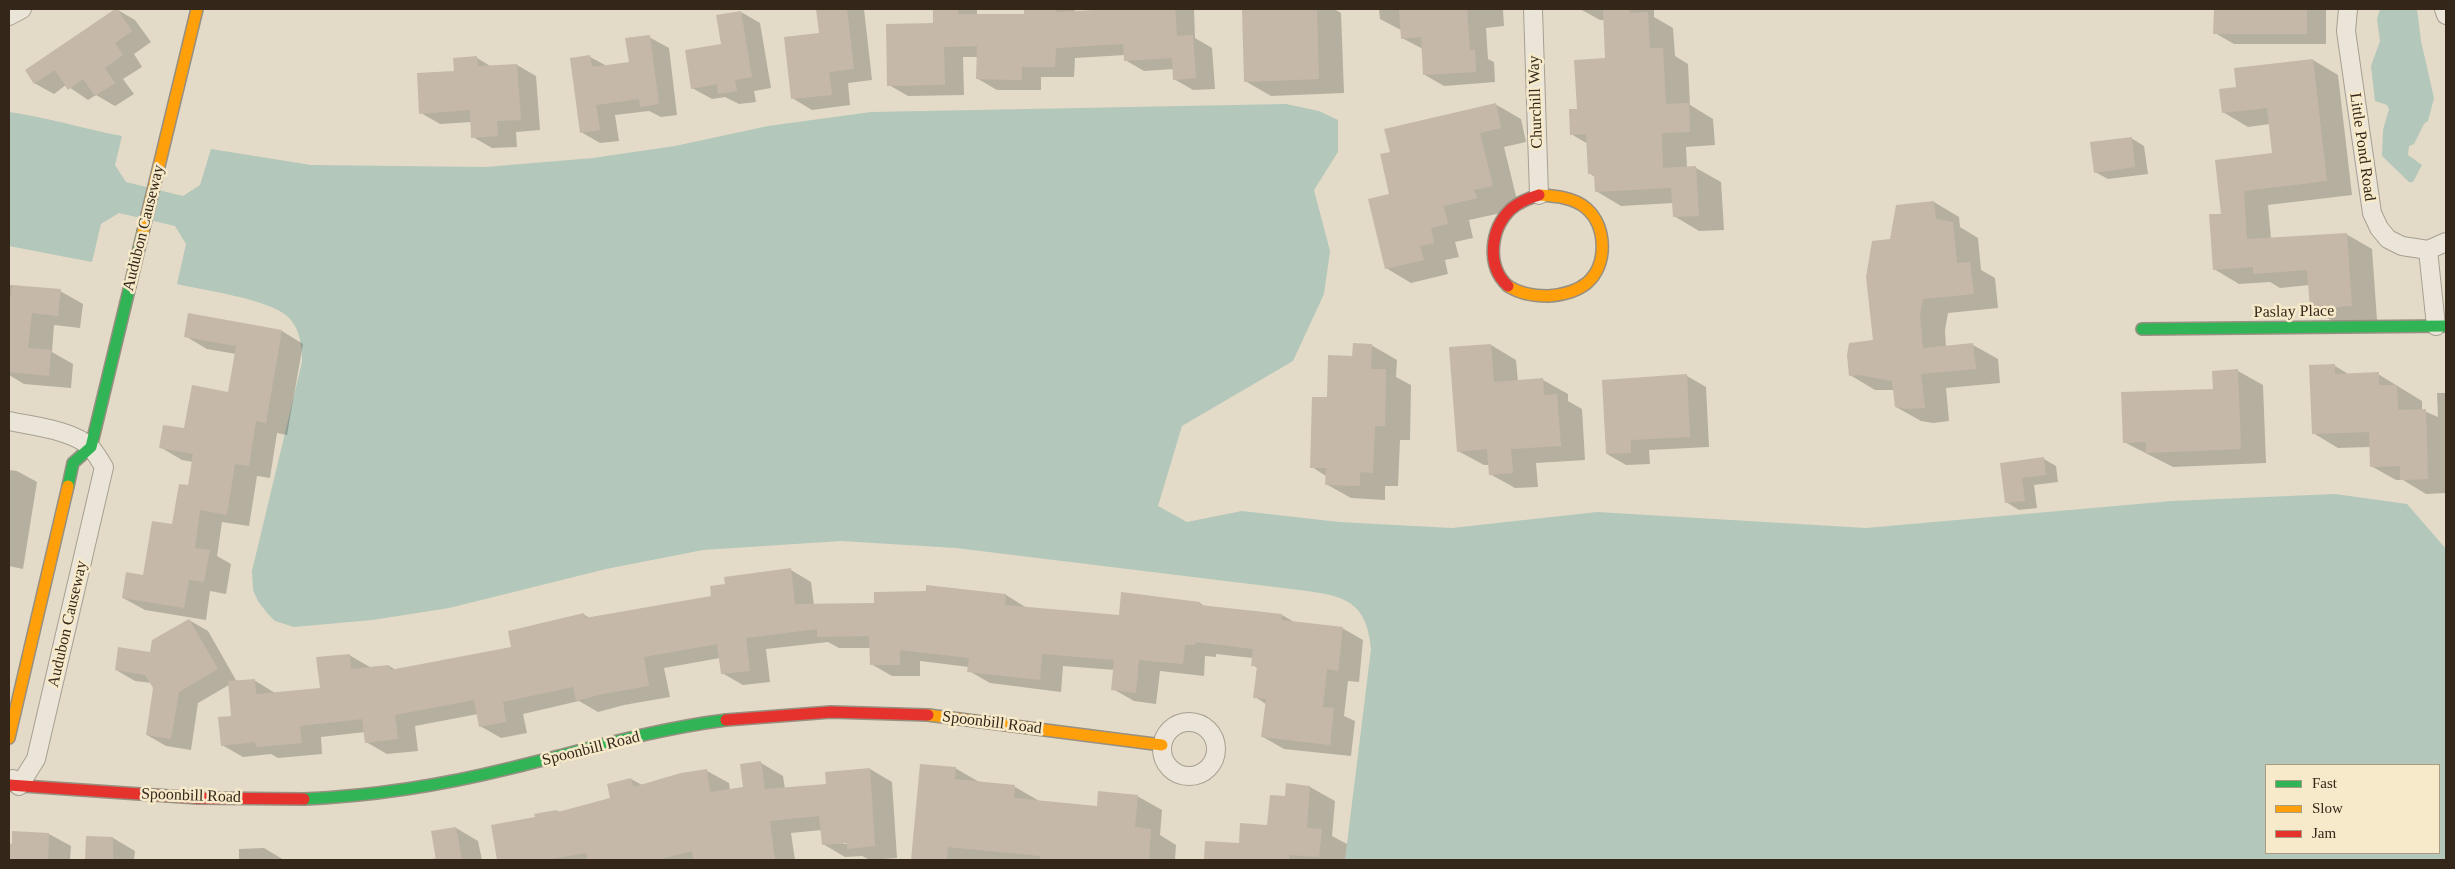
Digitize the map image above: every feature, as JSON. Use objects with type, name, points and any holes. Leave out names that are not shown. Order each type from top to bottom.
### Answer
[{"type":"street","points":[[9,16],[22,9]]},
{"type":"street","name":"Audubon Causeway","points":[[9,738],[73,463],[91,447],[147,220],[196,9]]},
{"type":"street","name":"Churchill Way","points":[[1533,9],[1539,195]]},
{"type":"street","name":"Little Pond Road","points":[[2348,9],[2346,31],[2372,213],[2379,228],[2388,239],[2402,246],[2428,250]]},
{"type":"street","points":[[2444,9],[2446,15]]},
{"type":"street","points":[[1539,195],[1553,196],[1586,208],[1597,221],[1600,230],[1602,256],[1596,274],[1584,287],[1569,294],[1533,296],[1517,291],[1503,281],[1494,264],[1493,246],[1497,229],[1507,212],[1520,202],[1539,195]]},
{"type":"street","points":[[2441,326],[2428,250],[2446,242]]},
{"type":"street","name":"Paslay Place","points":[[2142,329],[2441,326]]},
{"type":"street","points":[[9,421],[50,430],[72,437],[91,447]]},
{"type":"street","name":"Audubon Causeway","points":[[12,782],[36,759],[104,467],[91,447]]},
{"type":"street","name":"Spoonbill Road","points":[[12,782],[227,799],[308,798],[446,782],[524,766],[624,739],[706,722],[786,714],[875,712],[919,715],[1162,745]]},
{"type":"shaded area","points":[[2380,9],[2417,9],[2421,41],[2434,98],[2428,121],[2424,124],[2414,144],[2409,146],[2408,155],[2422,165],[2413,182],[2409,182],[2382,156],[2383,130],[2389,109],[2387,105],[2375,101],[2371,66],[2380,41],[2377,19]]},
{"type":"shaded area","points":[[1286,104],[1319,111],[1338,120],[1338,152],[1314,190],[1330,251],[1324,294],[1293,361],[1182,426],[1158,506],[1187,522],[1242,511],[1339,522],[1452,528],[1597,512],[1866,528],[2172,501],[2335,494],[2407,504],[2446,549],[2446,860],[1345,860],[1371,649],[1368,631],[1363,618],[1356,608],[1335,596],[1322,593],[956,548],[841,541],[703,550],[606,569],[449,608],[372,620],[294,627],[275,621],[258,601],[253,590],[252,571],[302,362],[299,337],[295,326],[287,316],[278,310],[251,300],[177,284],[186,244],[175,226],[119,213],[101,224],[92,262],[9,246],[9,112],[122,136],[115,165],[126,182],[183,196],[200,185],[211,149],[311,165],[485,167],[593,158],[675,146],[768,126],[871,112]]},
{"type":"building","points":[[117,9],[132,31],[115,43],[123,55],[105,68],[115,83],[95,96],[83,79],[68,90],[55,70],[34,84],[25,70]]},
{"type":"building","points":[[816,9],[847,9],[854,69],[829,72],[832,95],[791,99],[784,37],[819,33]]},
{"type":"building","points":[[933,9],[958,9],[958,14],[1024,14],[1024,9],[1056,9],[1056,12],[1112,9],[1175,9],[1177,36],[1193,35],[1196,78],[1173,80],[1172,58],[1124,61],[1123,44],[1056,48],[1055,67],[1022,67],[1022,80],[976,79],[977,46],[944,47],[945,85],[887,86],[886,24],[933,23]]},
{"type":"building","points":[[1242,9],[1317,9],[1319,79],[1244,82]]},
{"type":"building","points":[[1399,9],[1467,9],[1470,50],[1475,50],[1476,72],[1423,75],[1421,37],[1401,39]]},
{"type":"building","points":[[1603,9],[1630,9],[1630,13],[1648,12],[1650,48],[1663,48],[1666,104],[1689,103],[1690,132],[1662,133],[1663,168],[1696,166],[1699,216],[1673,217],[1671,188],[1595,192],[1594,174],[1588,174],[1586,134],[1570,135],[1569,109],[1577,109],[1574,60],[1605,58]]},
{"type":"building","points":[[2214,9],[2307,9],[2307,34],[2213,34]]},
{"type":"building","points":[[741,11],[752,77],[735,80],[737,91],[718,94],[717,84],[691,89],[685,50],[721,44],[716,15]]},
{"type":"building","points":[[650,35],[659,104],[640,107],[639,99],[596,105],[600,130],[580,133],[570,58],[590,55],[592,67],[629,62],[625,38]]},
{"type":"building","points":[[477,56],[478,66],[517,64],[521,120],[497,121],[498,136],[471,138],[470,110],[419,114],[417,73],[454,71],[453,58]]},
{"type":"building","points":[[2313,59],[2327,181],[2244,191],[2247,239],[2347,233],[2352,306],[2310,309],[2307,270],[2253,274],[2253,267],[2213,270],[2209,214],[2221,214],[2215,160],[2272,153],[2267,108],[2222,113],[2219,89],[2236,87],[2234,68]]},
{"type":"building","points":[[1496,103],[1501,128],[1480,133],[1493,186],[1474,190],[1477,198],[1444,206],[1448,224],[1431,228],[1434,243],[1420,246],[1424,260],[1385,269],[1368,199],[1389,194],[1380,154],[1390,152],[1384,129]]},
{"type":"building","points":[[2132,137],[2135,167],[2094,173],[2090,142]]},
{"type":"building","points":[[1934,201],[1936,219],[1953,222],[1957,263],[1970,262],[1974,294],[1923,299],[1920,315],[1923,348],[1973,343],[1976,369],[1921,374],[1925,408],[1906,409],[1895,407],[1892,381],[1859,375],[1849,376],[1847,355],[1849,343],[1873,340],[1866,277],[1872,241],[1890,239],[1896,205]]},
{"type":"building","points":[[12,285],[61,289],[58,316],[32,313],[28,348],[51,350],[49,376],[9,372],[9,295],[11,296]]},
{"type":"building","points":[[188,313],[282,330],[266,423],[256,421],[249,466],[235,464],[227,515],[200,510],[195,548],[210,550],[204,582],[189,580],[184,608],[122,598],[126,572],[143,575],[152,521],[172,524],[179,484],[188,485],[193,454],[159,448],[163,425],[184,428],[192,385],[228,392],[236,346],[184,337]]},
{"type":"building","points":[[1353,343],[1372,344],[1371,369],[1386,369],[1385,426],[1375,426],[1373,473],[1360,472],[1360,486],[1325,485],[1326,468],[1310,468],[1312,397],[1327,397],[1328,355],[1352,356]]},
{"type":"building","points":[[1491,344],[1494,382],[1543,378],[1544,395],[1557,394],[1561,446],[1511,449],[1513,473],[1489,475],[1487,449],[1457,452],[1449,347]]},
{"type":"building","points":[[2335,364],[2335,374],[2379,372],[2379,385],[2397,385],[2398,410],[2426,409],[2428,479],[2400,480],[2400,466],[2370,467],[2369,432],[2312,434],[2309,365]]},
{"type":"building","points":[[2238,369],[2241,449],[2146,453],[2146,442],[2123,443],[2121,392],[2213,389],[2212,371]]},
{"type":"building","points":[[1687,374],[1690,437],[1631,440],[1631,453],[1606,454],[1602,380]]},
{"type":"building","points":[[2044,457],[2046,475],[2022,478],[2025,501],[2005,503],[2000,463]]},
{"type":"building","points":[[791,568],[795,604],[874,603],[874,592],[926,591],[926,585],[1006,594],[1005,605],[1119,615],[1121,592],[1200,602],[1200,605],[1282,614],[1282,620],[1343,627],[1338,671],[1327,669],[1323,707],[1334,708],[1330,745],[1261,737],[1266,699],[1253,698],[1257,666],[1251,666],[1253,649],[1196,642],[1195,645],[1185,645],[1183,664],[1139,660],[1136,693],[1111,690],[1114,660],[1042,654],[1040,680],[967,672],[969,658],[900,650],[900,665],[870,665],[869,636],[817,637],[817,629],[746,638],[750,671],[721,674],[717,644],[644,657],[649,686],[602,694],[576,701],[573,687],[503,702],[506,722],[479,727],[474,700],[395,715],[398,739],[365,743],[362,719],[300,726],[302,743],[256,747],[255,742],[221,746],[218,717],[231,716],[228,681],[255,679],[256,694],[320,688],[316,657],[350,654],[351,669],[389,665],[390,670],[511,647],[508,631],[584,613],[585,618],[711,596],[710,586],[725,584],[724,577]]},
{"type":"building","points":[[189,619],[218,669],[179,692],[171,739],[146,735],[153,688],[145,675],[115,670],[118,647],[150,652],[152,640]]},
{"type":"building","points":[[761,761],[765,789],[826,784],[825,772],[870,768],[875,846],[847,849],[847,843],[822,845],[819,816],[770,821],[775,860],[693,860],[692,851],[657,860],[588,860],[586,853],[545,860],[497,860],[491,825],[535,817],[534,814],[557,810],[558,812],[610,798],[607,784],[631,778],[633,787],[681,773],[707,769],[710,792],[743,787],[740,764]]},
{"type":"building","points":[[920,764],[956,767],[955,779],[1015,785],[1014,798],[1097,806],[1098,791],[1138,795],[1135,827],[1151,829],[1149,860],[1040,860],[1040,856],[948,847],[947,860],[911,860]]},
{"type":"building","points":[[1286,783],[1310,786],[1307,828],[1322,829],[1319,857],[1289,855],[1289,860],[1204,860],[1205,841],[1239,843],[1240,823],[1267,825],[1270,795],[1285,796]]},
{"type":"building","points":[[456,827],[462,860],[436,860],[431,831]]},
{"type":"building","points":[[12,831],[49,833],[48,860],[9,860],[9,843],[12,844]]},
{"type":"building","points":[[86,836],[113,837],[113,860],[85,860]]},
{"type":"traffic: fast","points":[[68,486],[73,463],[91,447],[143,232]]},
{"type":"traffic: fast","points":[[2142,329],[2446,326]]},
{"type":"traffic: fast","points":[[304,799],[356,795],[434,784],[485,774],[672,729],[726,720]]},
{"type":"traffic: slow","points":[[143,232],[197,9]]},
{"type":"traffic: slow","points":[[1508,286],[1522,293],[1532,295],[1564,294],[1574,291],[1587,283],[1599,266],[1602,246],[1601,235],[1593,216],[1581,204],[1570,199],[1539,195]]},
{"type":"traffic: slow","points":[[9,738],[68,486]]},
{"type":"traffic: slow","points":[[928,715],[1162,745]]},
{"type":"traffic: jam","points":[[1508,286],[1496,268],[1493,248],[1495,237],[1504,217],[1511,209],[1524,200],[1539,195]]},
{"type":"traffic: jam","points":[[726,720],[831,712],[928,715]]},
{"type":"traffic: jam","points":[[9,785],[198,798],[304,799]]}]
